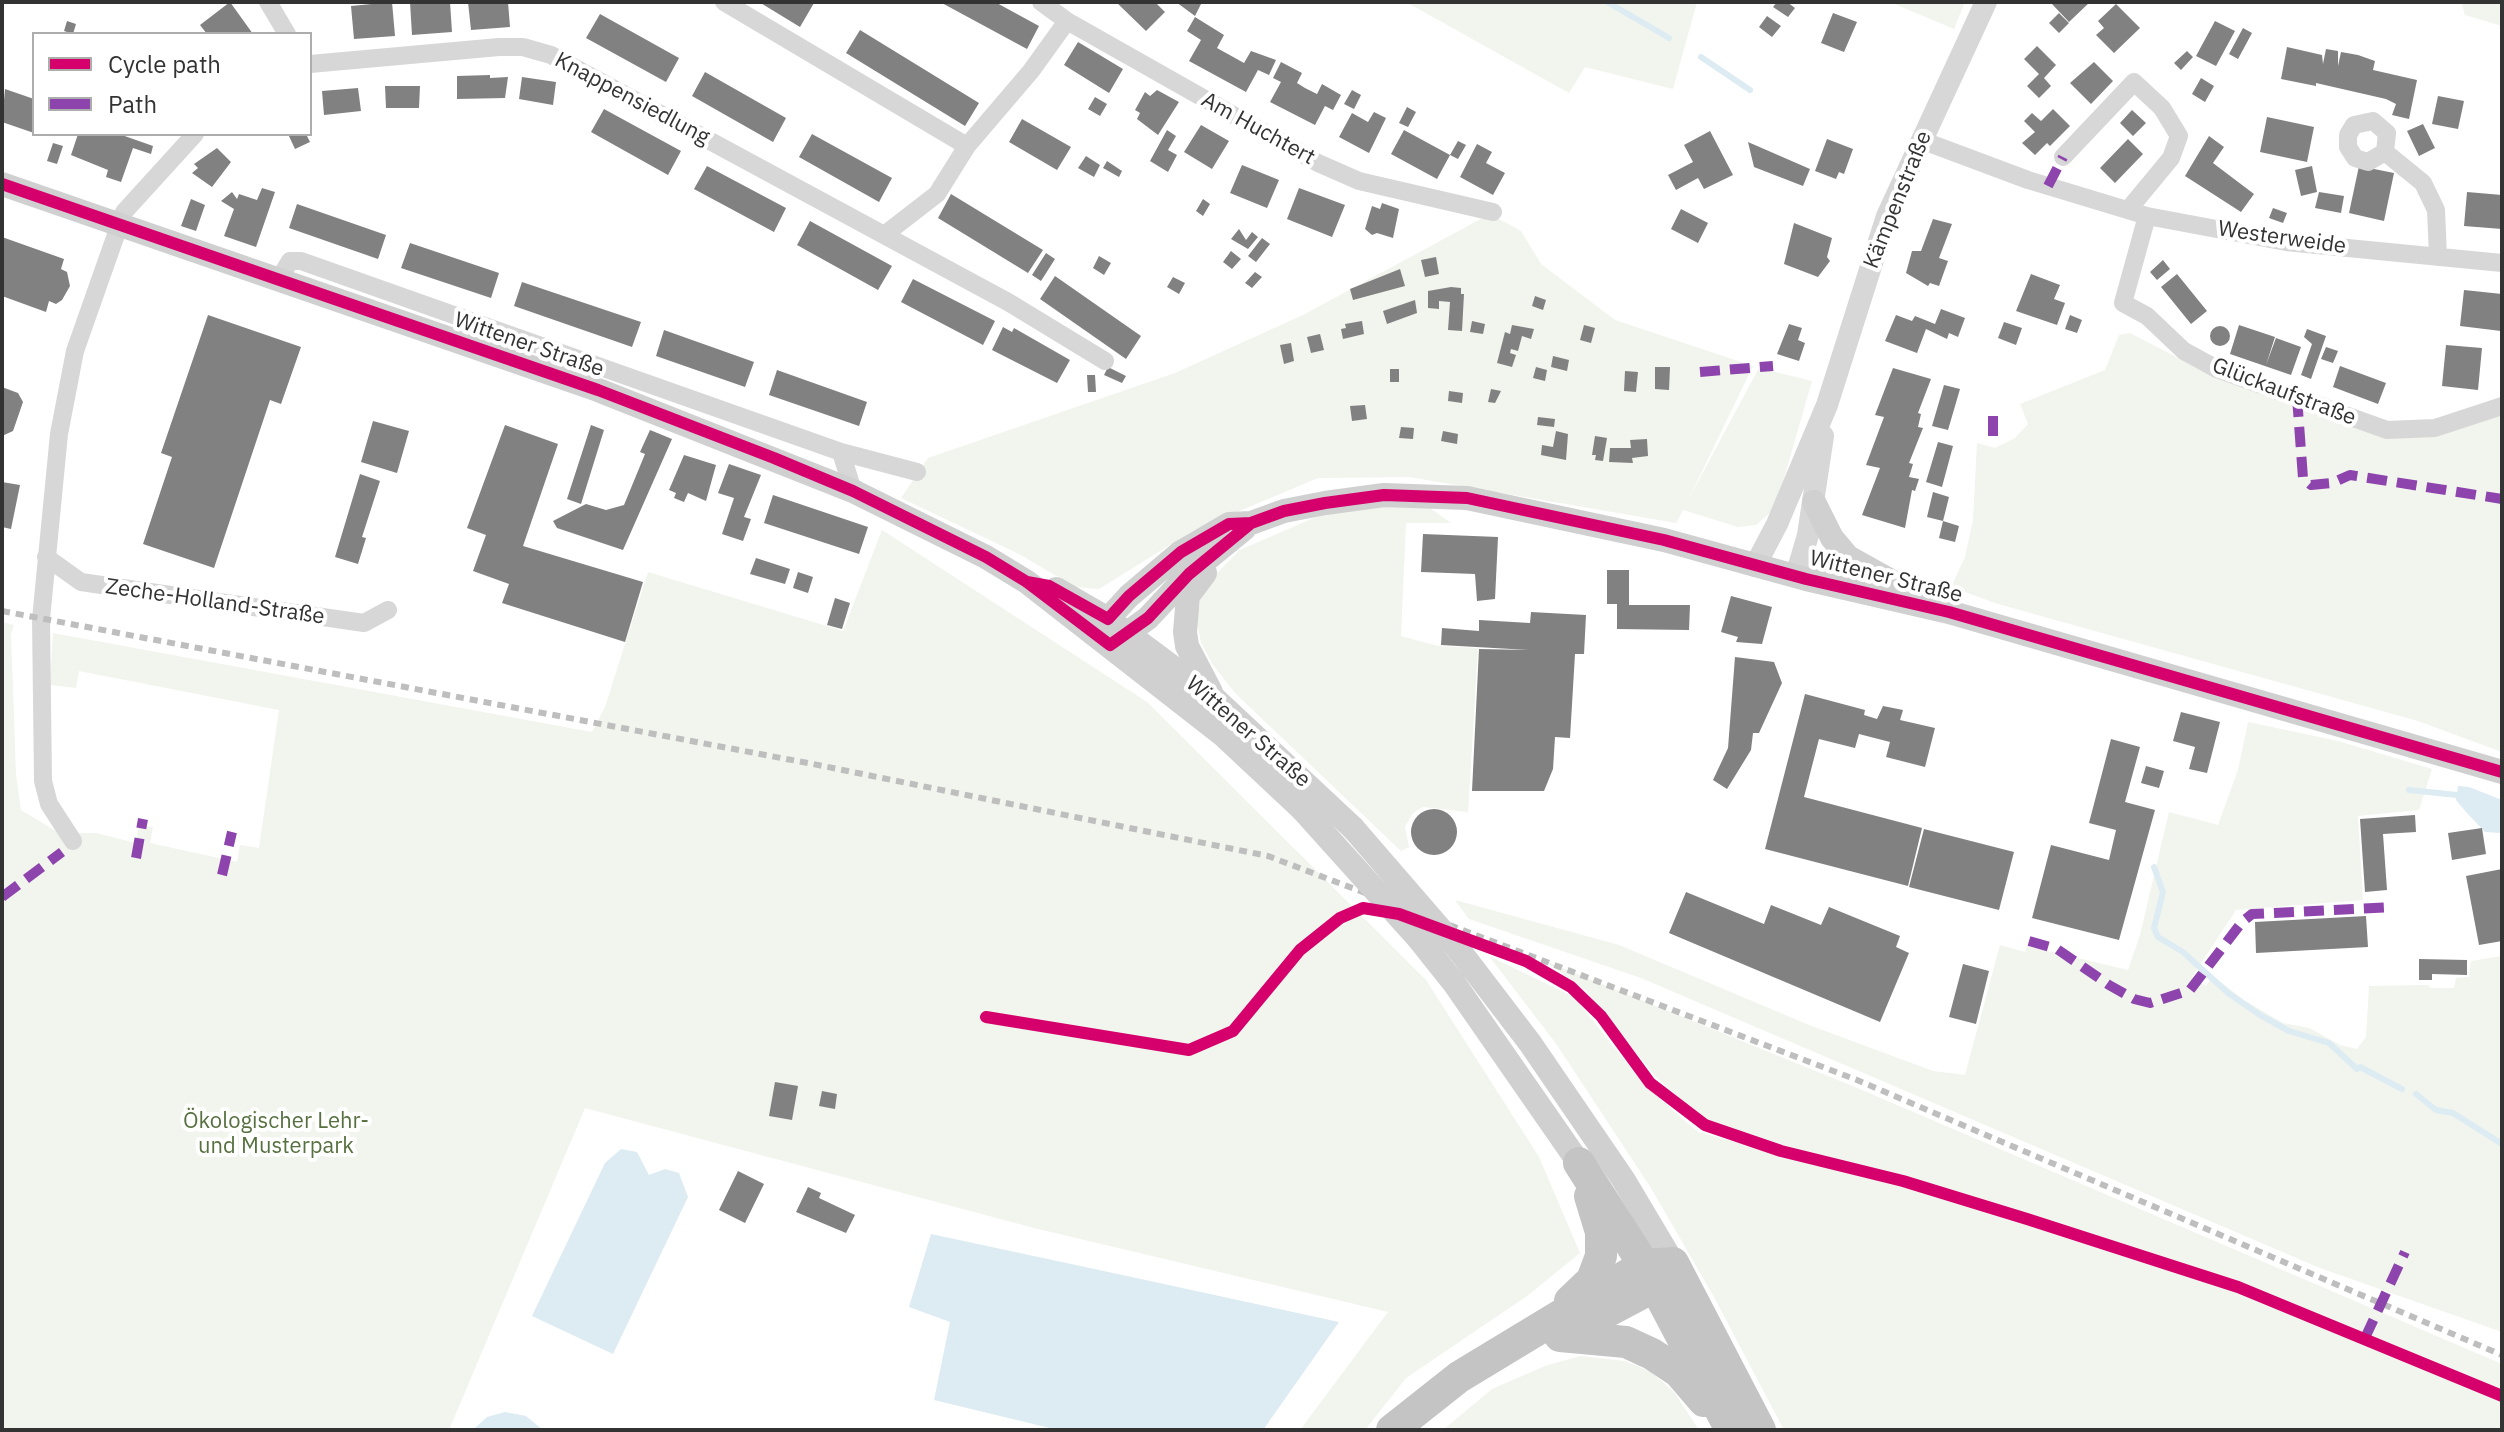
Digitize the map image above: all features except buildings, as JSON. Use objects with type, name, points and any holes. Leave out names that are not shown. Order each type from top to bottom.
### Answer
[{"type":"highway","points":[[1579,1163],[1657,1271],[1760,1430]]},
{"type":"highway","points":[[1422,1430],[1447,1403],[1556,1328],[1592,1280],[1601,1256],[1601,1232],[1579,1163]]},
{"type":"highway","points":[[1392,1430],[1459,1377],[1556,1328],[1657,1271]]},
{"type":"highway","points":[[1657,1271],[1728,1430]]},
{"type":"highway","points":[[1556,1328],[1626,1342],[1652,1354],[1679,1372],[1728,1430]]},
{"type":"main road","name":"Wittener Straße","points":[[2,184],[598,390],[853,491],[986,557],[1214,698],[1353,828],[1462,954],[1530,1043],[1615,1167],[1657,1271]]},
{"type":"main road","name":"Wittener Straße","points":[[1108,619],[1129,596],[1181,552],[1229,524],[1251,523],[1284,511],[1384,495],[1467,498],[1664,540],[1755,566],[1949,612],[2502,772]]},
{"type":"main road","points":[[1814,502],[1832,538],[1848,557],[1949,612]]},
{"type":"main road","name":"Wittener Straße","points":[[1119,640],[1189,574],[1251,523]]},
{"type":"main road","points":[[1214,698],[1187,646],[1184,612],[1188,596],[1226,544]]},
{"type":"main road","name":"Wittener Straße","points":[[1027,582],[1049,586],[1108,619],[1119,640],[1302,809],[1419,939],[1454,983],[1579,1163]]},
{"type":"street","points":[[268,2],[286,32]]},
{"type":"street","points":[[724,2],[967,146]]},
{"type":"street","name":"Am Huchtert","points":[[1041,2],[1067,21],[1318,163],[1359,181],[1493,212]]},
{"type":"street","name":"Kämpenstraße","points":[[1755,566],[1777,524],[1827,405],[1887,216],[1986,2]]},
{"type":"street","points":[[884,235],[937,194],[967,146],[1022,82],[1067,21]]},
{"type":"street","name":"Knappensiedlung","points":[[312,64],[499,47],[523,47],[551,55],[1008,302],[1105,361]]},
{"type":"street","points":[[2063,157],[2134,82],[2162,108],[2179,136],[2171,158],[2128,210]]},
{"type":"street","points":[[73,841],[49,804],[43,781],[41,619],[54,460],[68,378],[124,212],[147,183],[193,136]]},
{"type":"street","name":"Westerweide","points":[[1921,140],[2028,180],[2147,216],[2286,242],[2502,263]]},
{"type":"street","points":[[2385,152],[2423,183],[2432,197],[2438,257]]},
{"type":"street","name":"Glückaufstraße","points":[[2147,216],[2123,303],[2147,316],[2184,351],[2217,369],[2387,430],[2435,428],[2502,406]]},
{"type":"street","name":"Wittener Straße","points":[[279,279],[290,261],[301,261],[841,452],[917,472]]},
{"type":"street","name":"Kämpenstraße","points":[[1796,576],[1814,502],[1827,405]]},
{"type":"street","points":[[841,452],[853,491]]},
{"type":"street","name":"Zeche-Holland-Straße","points":[[46,557],[81,582],[364,623],[388,610]]},
{"type":"green space","points":[[1406,2],[1697,2],[1673,89],[1585,67],[1569,93]]},
{"type":"green space","points":[[1890,2],[1965,2],[1954,29]]},
{"type":"green space","points":[[2461,2],[2502,2],[2502,26],[2465,15]]},
{"type":"green space","points":[[1490,214],[1521,231],[1541,264],[1615,320],[1753,366],[1688,500],[1759,368],[1812,381],[1779,496],[1770,513],[1756,525],[1738,527],[1683,510],[1676,523],[1409,477],[1318,478],[1194,530],[1099,589],[1075,587],[1019,554],[901,498],[928,458],[1175,373],[1303,315]]},
{"type":"green space","points":[[2130,333],[2215,377],[2385,437],[2437,437],[2502,414],[2502,752],[2418,721],[1998,604],[1951,587],[1965,557],[1973,520],[1977,443],[1995,448],[2015,438],[2028,424],[2020,404],[2105,370],[2119,335]]},
{"type":"green space","points":[[1427,506],[1451,523],[1406,523],[1401,636],[1438,646],[1478,648],[1468,812],[1423,807],[1412,814],[1405,827],[1409,847],[1401,851],[1235,693],[1213,665],[1201,643],[1197,622],[1200,601],[1215,575],[1240,550],[1325,513],[1373,507]]},
{"type":"green space","name":"Ökologischer Lehr- und Musterpark","points":[[882,530],[1147,702],[1426,980],[1539,1157],[1580,1253],[1527,1296],[1406,1378],[1365,1430],[1300,1430],[1388,1312],[1034,1228],[585,1108],[449,1430],[2,1430],[2,622],[14,625],[11,634],[16,775],[21,810],[59,833],[96,833],[136,843],[139,825],[153,827],[150,843],[237,862],[240,845],[259,848],[279,710],[79,671],[76,688],[50,685],[53,633],[592,732],[605,707],[648,572],[843,631]]},
{"type":"green space","points":[[2248,722],[2338,741],[2432,769],[2419,810],[2358,816],[2363,900],[2236,910],[2192,977],[2206,986],[2213,976],[2244,1000],[2283,1023],[2309,1028],[2340,1045],[2357,1049],[2366,1037],[2369,986],[2454,988],[2456,978],[2469,977],[2471,961],[2502,956],[2502,1332],[2320,1268],[1641,978],[1469,919],[1455,900],[1619,945],[1809,1025],[1933,1071],[1965,1075],[2000,945],[2025,952],[2027,946],[2128,970],[2140,935],[2169,812],[2218,825],[2238,770]]},
{"type":"green space","points":[[1489,956],[1574,997],[1645,1086],[1698,1132],[1903,1186],[2238,1293],[2502,1401],[2502,1430],[1784,1430],[1714,1297],[1651,1188],[1557,1045]]},
{"type":"green space","points":[[1545,961],[1855,1087],[2502,1364],[2502,1391],[2238,1281],[2030,1215],[1783,1147],[1705,1121],[1655,1076],[1586,991]]},
{"type":"green space","points":[[1580,1356],[1625,1361],[1651,1372],[1674,1392],[1699,1430],[1443,1430],[1492,1389],[1545,1366]]},
{"type":"shaded area","points":[[2458,786],[2502,800],[2502,833],[2485,832],[2466,812],[2456,800]]},
{"type":"shaded area","points":[[621,1149],[637,1152],[649,1175],[665,1169],[679,1173],[688,1197],[613,1354],[532,1316],[605,1163]]},
{"type":"shaded area","points":[[931,1234],[1339,1322],[1263,1430],[1058,1430],[934,1400],[950,1322],[909,1307]]},
{"type":"shaded area","points":[[505,1412],[526,1416],[543,1430],[473,1430],[487,1417]]},
{"type":"waterway","points":[[1609,3],[1669,38]]},
{"type":"waterway","points":[[1701,57],[1750,90]]},
{"type":"waterway","points":[[2409,790],[2457,795]]},
{"type":"waterway","points":[[2154,867],[2163,892],[2154,928],[2158,937],[2183,952],[2228,993],[2260,1015],[2289,1031],[2329,1043],[2357,1069],[2360,1067],[2402,1089]]},
{"type":"waterway","points":[[2416,1094],[2436,1110],[2453,1113],[2502,1144]]},
{"type":"railway","points":[[2,611],[813,764],[1268,856],[1857,1080],[2502,1355]]},
{"type":"marked path","points":[[2048,186],[2063,157]]},
{"type":"marked path","points":[[1700,372],[1773,366]]},
{"type":"marked path","points":[[2297,397],[2303,478],[2311,485],[2332,483],[2350,475],[2502,499]]},
{"type":"marked path","points":[[1993,416],[1993,445]]},
{"type":"marked path","points":[[136,858],[143,819]]},
{"type":"marked path","points":[[222,875],[232,832]]},
{"type":"marked path","points":[[2,897],[62,852]]},
{"type":"marked path","points":[[2029,941],[2057,949],[2109,985],[2134,999],[2150,1003],[2190,990],[2242,922],[2252,914],[2393,907]]},
{"type":"marked path","points":[[2365,1338],[2405,1252]]},
{"type":"cycle path","points":[[2,184],[598,390],[774,458],[853,491],[986,557],[1027,582],[1110,645],[1148,618],[1189,574],[1251,523]]},
{"type":"cycle path","points":[[1027,582],[1049,586],[1108,619],[1129,596],[1181,552],[1229,524],[1251,523],[1284,511],[1384,495],[1467,498],[1664,540],[1806,579],[1949,612],[2502,772]]},
{"type":"cycle path","points":[[986,1017],[1189,1050],[1233,1031],[1300,950],[1340,918],[1363,908],[1399,914],[1526,961],[1571,987],[1601,1016],[1650,1083],[1705,1125],[1781,1151],[1903,1181],[2238,1287],[2502,1396]]}]
